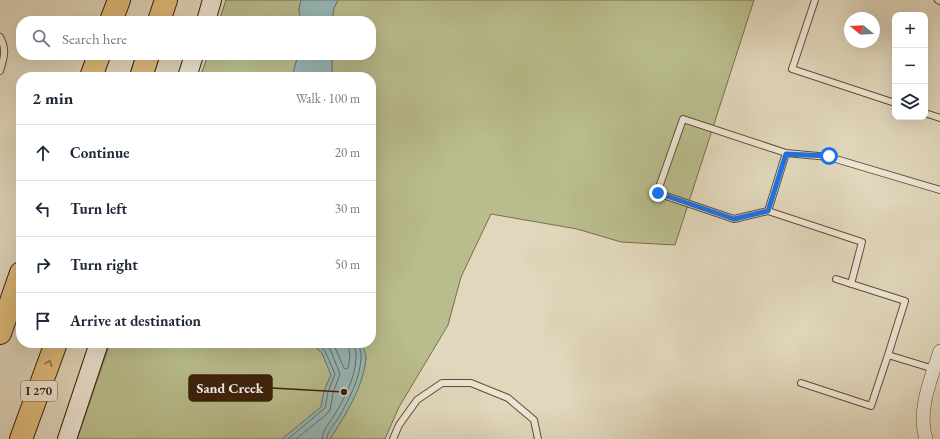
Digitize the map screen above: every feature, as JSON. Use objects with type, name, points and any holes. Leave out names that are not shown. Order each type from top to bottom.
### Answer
[{"type":"highway","points":[[114,16],[119,0]]},
{"type":"highway","points":[[161,16],[166,0]]},
{"type":"highway","points":[[93,72],[97,60]]},
{"type":"highway","points":[[143,72],[146,60]]},
{"type":"highway","points":[[0,333],[16,287]]},
{"type":"highway","name":"I 270","points":[[21,439],[54,348]]},
{"type":"main road","points":[[207,16],[212,0]]},
{"type":"main road","points":[[189,72],[192,60]]},
{"type":"main road","points":[[66,439],[97,348]]},
{"type":"street","points":[[926,439],[923,420],[925,401],[940,351]]},
{"type":"lane","points":[[815,0],[792,69],[892,102]]},
{"type":"lane","points":[[0,37],[5,48],[0,71]]},
{"type":"lane","points":[[928,114],[940,118]]},
{"type":"lane","points":[[851,284],[862,242],[768,211],[734,219],[658,193],[683,118],[786,154],[829,156],[940,190]]},
{"type":"lane","points":[[768,211],[786,154]]},
{"type":"lane","points":[[801,383],[870,406],[888,354],[905,301],[836,279]]},
{"type":"lane","points":[[888,354],[934,368]]},
{"type":"lane","points":[[394,439],[399,425],[417,400],[442,383],[471,384],[508,398],[534,420],[538,439]]},
{"type":"green space","points":[[226,0],[301,0],[299,8],[300,16],[221,16]]},
{"type":"green space","points":[[338,0],[754,0],[675,245],[621,242],[577,229],[491,214],[461,277],[448,325],[399,407],[385,439],[330,439],[347,411],[361,380],[366,358],[364,348],[376,348],[376,72],[332,72],[332,60],[376,60],[376,16],[333,16],[334,8]]},
{"type":"green space","points":[[206,60],[297,60],[293,72],[202,72]]},
{"type":"green space","points":[[108,348],[316,348],[322,353],[331,375],[324,391],[321,407],[282,439],[77,439]]},
{"type":"water","points":[[301,0],[338,0],[334,8],[333,16],[300,16],[299,8]]},
{"type":"water","points":[[297,60],[332,60],[332,72],[293,72]]},
{"type":"water","points":[[316,348],[364,348],[366,355],[364,369],[352,401],[330,439],[282,439],[321,407],[324,391],[331,375],[322,353]]},
{"type":"place","name":"Sand Creek","points":[[344,392]]},
{"type":"route","points":[[658,193],[734,219],[768,211],[786,154],[829,156]]}]
